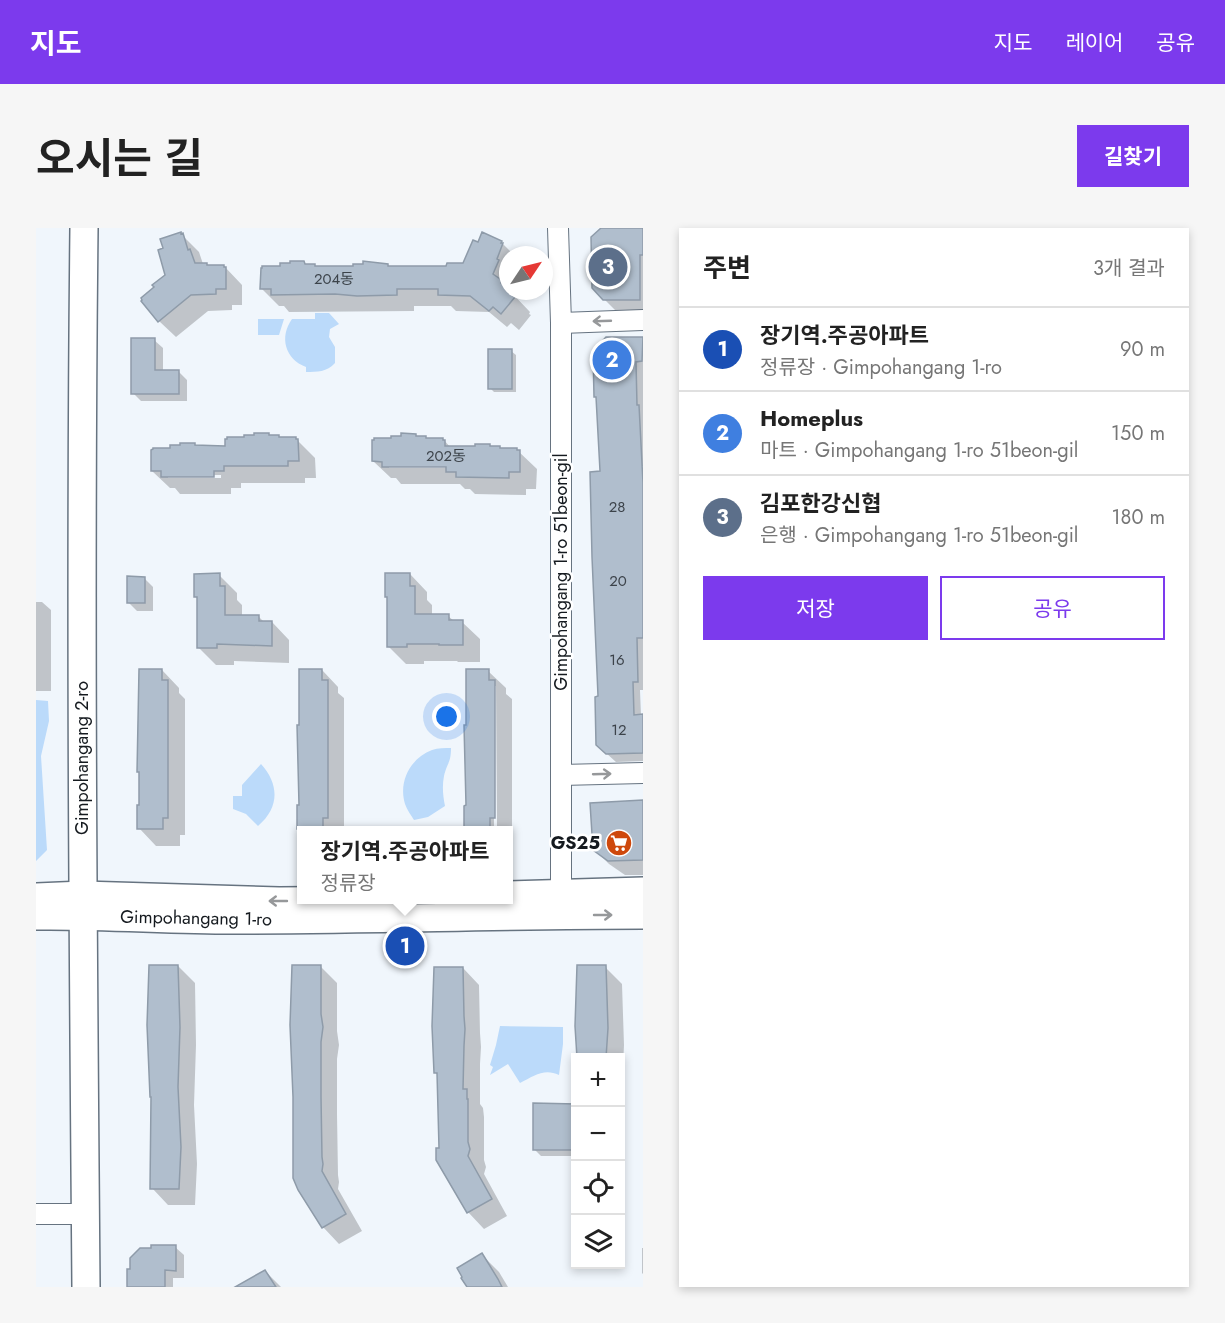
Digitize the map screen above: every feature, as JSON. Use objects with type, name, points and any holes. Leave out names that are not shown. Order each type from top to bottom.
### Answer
[{"type":"street","name":"Gimpohangang 2-ro","points":[[84,228],[81,453],[86,1287]]},
{"type":"street","name":"Gimpohangang 1-ro 51beon-gil","points":[[558,228],[561,323],[560,904]]},
{"type":"street","points":[[561,323],[643,320]]},
{"type":"street","points":[[561,775],[643,773]]},
{"type":"street","name":"Gimpohangang 1-ro","points":[[36,897],[197,921],[325,920],[560,904],[643,891]]},
{"type":"street","name":"Gimpohangang 1-ro","points":[[513,896],[643,915]]},
{"type":"street","name":"Gimpohangang 1-ro","points":[[36,916],[82,905],[297,901]]},
{"type":"street","points":[[36,1214],[86,1214]]},
{"type":"shaded area","points":[[315,313],[329,313],[339,324],[330,329],[329,337],[335,347],[335,363],[325,370],[306,372],[306,367],[293,359],[289,353],[286,347],[286,333],[292,319],[315,319]]},
{"type":"shaded area","points":[[258,319],[284,319],[279,335],[258,335]]},
{"type":"shaded area","points":[[36,700],[48,701],[49,721],[41,756],[47,850],[36,861]]},
{"type":"shaded area","points":[[451,748],[450,760],[443,780],[445,806],[428,817],[414,820],[403,795],[408,771],[418,759],[434,749]]},
{"type":"shaded area","points":[[261,764],[272,780],[274,796],[270,812],[258,826],[246,814],[233,809],[233,796],[242,796],[242,785]]},
{"type":"shaded area","points":[[500,1026],[563,1027],[559,1075],[544,1073],[520,1083],[508,1064],[490,1075],[493,1067],[490,1065]]},
{"type":"building","points":[[601,228],[643,228],[643,255],[640,255],[640,300],[603,300],[592,288],[591,237]]},
{"type":"building","points":[[181,232],[195,263],[226,267],[226,289],[216,289],[216,294],[191,295],[158,322],[141,298],[165,275],[158,250],[163,248],[160,239]]},
{"type":"building","points":[[482,232],[503,243],[499,246],[497,259],[499,260],[493,274],[499,278],[499,300],[513,300],[501,314],[493,307],[489,311],[470,296],[438,295],[438,289],[397,289],[397,295],[357,296],[271,295],[271,289],[260,289],[262,266],[280,266],[280,263],[304,261],[305,264],[315,264],[315,266],[353,266],[353,264],[363,264],[363,261],[388,264],[388,266],[446,266],[447,263],[463,263],[473,240],[478,242]]},
{"type":"building","points":[[606,337],[643,337],[642,361],[636,362],[643,483],[643,638],[637,638],[638,682],[633,682],[634,715],[643,714],[643,753],[606,754],[596,745],[595,697],[598,696],[590,472],[600,471],[593,351]]},
{"type":"building","points":[[131,338],[155,338],[155,370],[179,370],[179,394],[131,394]]},
{"type":"building","points":[[488,349],[512,349],[512,389],[488,389]]},
{"type":"building","points":[[254,433],[296,437],[299,461],[288,461],[288,466],[224,466],[224,471],[214,471],[214,477],[161,477],[161,471],[151,471],[151,450],[153,448],[170,448],[170,445],[180,445],[180,443],[225,446],[227,437],[244,437],[244,435],[254,435]]},
{"type":"building","points":[[401,433],[426,436],[426,438],[443,438],[445,446],[490,444],[490,446],[500,446],[500,448],[517,448],[520,450],[520,472],[509,472],[509,478],[456,477],[456,472],[446,472],[446,467],[382,467],[382,462],[372,461],[372,440],[374,438],[391,438],[391,436],[401,436]]},
{"type":"building","points":[[220,573],[220,586],[225,586],[225,615],[259,615],[259,621],[272,621],[272,646],[217,644],[217,648],[197,648],[197,597],[194,597],[194,574]]},
{"type":"building","points":[[385,573],[410,573],[410,586],[415,586],[415,614],[449,614],[449,620],[463,620],[463,645],[407,644],[407,647],[387,647]]},
{"type":"building","points":[[127,576],[145,577],[145,603],[127,603]]},
{"type":"building","points":[[139,669],[162,669],[162,680],[168,680],[168,818],[163,818],[163,829],[137,829]]},
{"type":"building","points":[[299,669],[322,669],[322,680],[328,680],[328,818],[323,818],[323,826],[297,826],[297,805],[299,805],[297,725],[299,725]]},
{"type":"building","points":[[466,669],[489,669],[489,680],[495,680],[495,818],[490,818],[490,826],[464,826],[464,806],[466,805],[464,725],[466,725]]},
{"type":"building","points":[[643,800],[643,860],[608,861],[593,850],[590,803]]},
{"type":"building","points":[[149,965],[178,965],[180,1027],[178,1087],[181,1147],[179,1189],[150,1189],[151,1097],[147,1025]]},
{"type":"building","points":[[292,965],[321,965],[322,1171],[346,1214],[322,1228],[293,1178],[290,1025]]},
{"type":"building","points":[[577,965],[606,965],[606,1053],[577,1053]]},
{"type":"building","points":[[434,967],[463,967],[465,1029],[463,1089],[467,1089],[468,1099],[470,1149],[468,1156],[492,1199],[467,1213],[436,1160],[436,1148],[439,1148],[437,1073],[434,1073],[432,1026]]},
{"type":"building","points":[[533,1103],[571,1104],[571,1150],[533,1150]]},
{"type":"building","points":[[151,1245],[176,1245],[176,1271],[165,1270],[165,1287],[127,1287],[127,1269],[130,1269],[130,1258],[140,1248],[151,1248]]},
{"type":"building","points":[[482,1253],[502,1287],[467,1287],[461,1278],[457,1268]]},
{"type":"building","points":[[265,1270],[276,1287],[235,1287]]},
{"type":"place","name":"김포한강신협","points":[[608,267]]},
{"type":"place","name":"Homeplus","points":[[612,360]]},
{"type":"place","name":"GS25","points":[[619,843]]},
{"type":"place","name":"장기역.주공아파트","points":[[405,946]]}]
